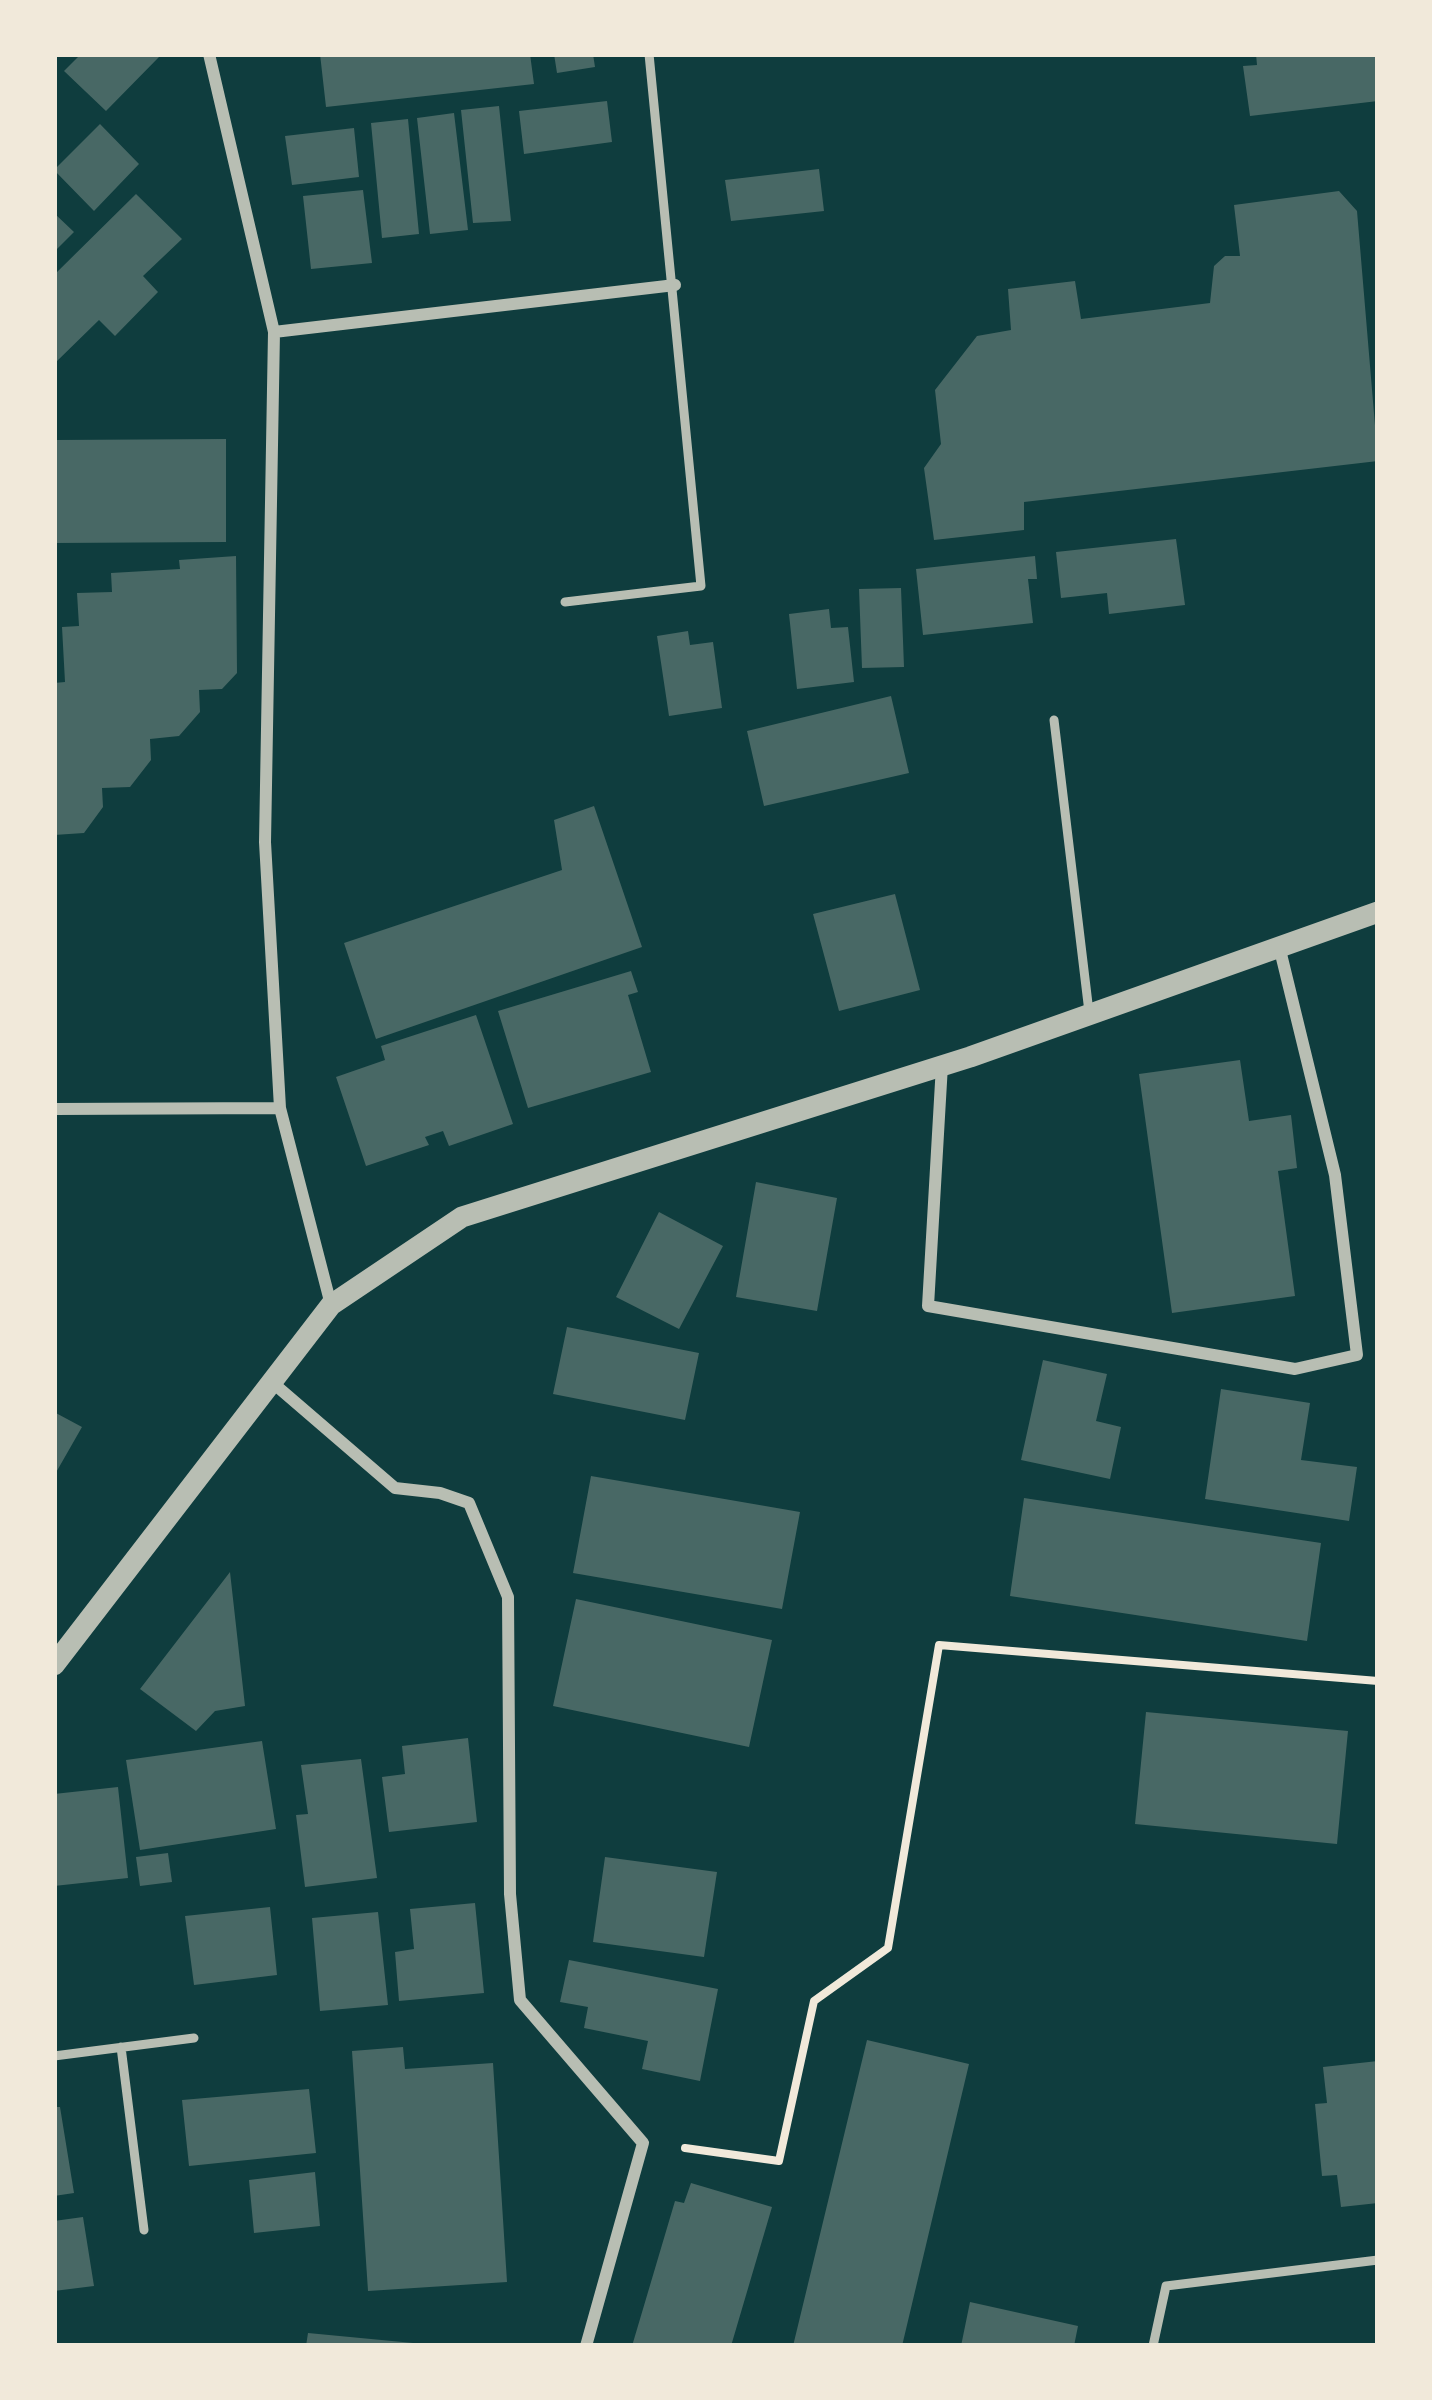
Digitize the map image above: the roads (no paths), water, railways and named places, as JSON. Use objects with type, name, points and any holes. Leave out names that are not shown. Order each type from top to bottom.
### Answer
[{"type":"street","points":[[209,54],[274,332],[266,842],[280,1108],[331,1305]]},
{"type":"street","points":[[274,332],[675,285]]},
{"type":"street","points":[[54,1665],[331,1305],[462,1217],[1090,1016],[1378,912]]},
{"type":"street","points":[[942,1065],[928,1306],[1295,1369],[1357,1355],[1335,1175],[1280,950]]},
{"type":"street","points":[[54,1109],[280,1108]]},
{"type":"street","points":[[273,1384],[395,1488],[440,1493],[469,1503],[508,1598],[510,1894],[520,2000],[644,2143],[586,2346]]},
{"type":"lane","points":[[566,602],[701,586],[649,54]]},
{"type":"lane","points":[[1054,720],[1090,1016]]},
{"type":"lane","points":[[54,2056],[194,2038]]},
{"type":"lane","points":[[121,2047],[144,2230]]},
{"type":"lane","points":[[1153,2346],[1166,2286],[1378,2260]]}]
